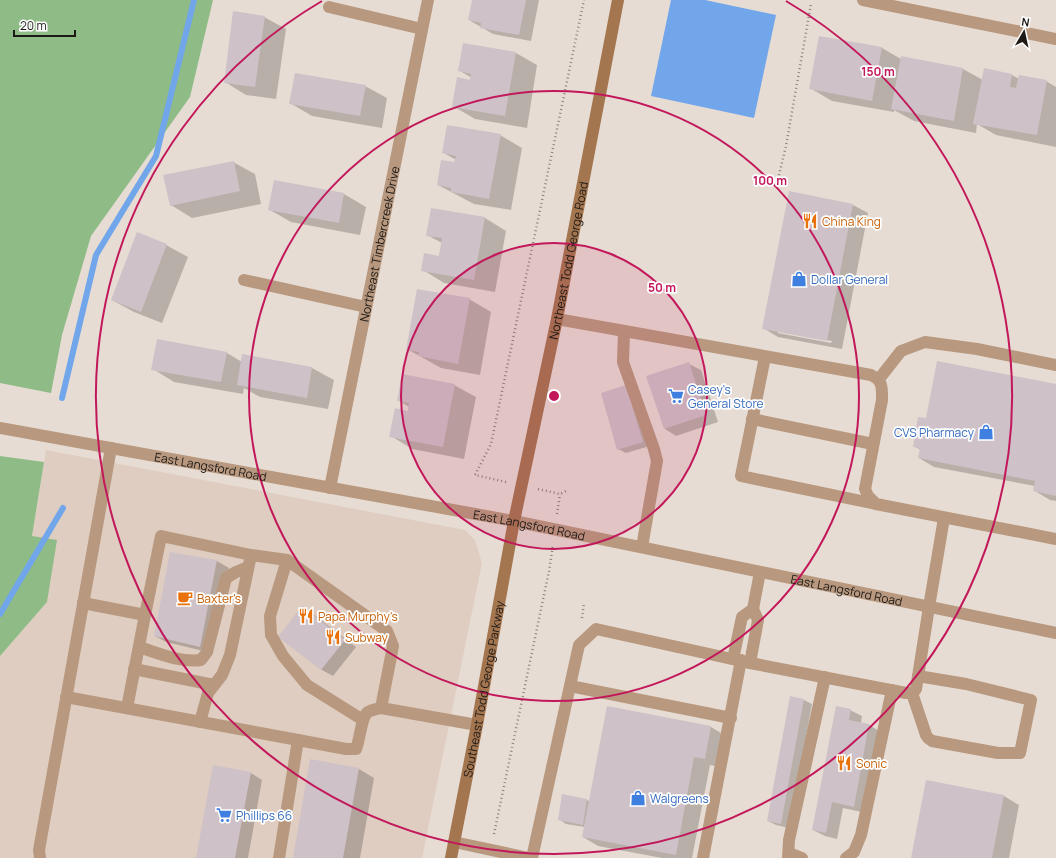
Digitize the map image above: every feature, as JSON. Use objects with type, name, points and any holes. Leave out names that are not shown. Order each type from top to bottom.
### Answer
[{"type":"main road","name":"Northeast Todd George Road","points":[[514,521],[557,319],[618,0]]},
{"type":"main road","name":"Southeast Todd George Parkway","points":[[451,858],[514,521]]},
{"type":"street","name":"Northeast Timbercreek Drive","points":[[330,488],[428,0]]},
{"type":"street","points":[[862,0],[1056,39]]},
{"type":"street","points":[[329,7],[422,29]]},
{"type":"street","points":[[244,280],[366,306]]},
{"type":"street","points":[[557,319],[871,375],[879,379],[882,387],[882,400],[864,489],[868,496],[876,504]]},
{"type":"street","points":[[624,332],[623,362],[657,461],[642,547]]},
{"type":"street","points":[[879,379],[901,351],[925,342],[977,349],[1056,365]]},
{"type":"street","points":[[765,356],[741,476],[944,518],[1056,539]]},
{"type":"street","points":[[752,419],[873,444]]},
{"type":"street","name":"East Langsford Road","points":[[0,428],[514,521],[1056,633]]},
{"type":"street","points":[[40,858],[39,850],[111,448]]},
{"type":"street","points":[[454,842],[530,858],[579,645],[596,629],[742,661],[912,693],[916,689],[928,607],[944,518]]},
{"type":"street","points":[[127,708],[160,536],[251,555],[286,560],[388,631],[393,646],[381,708]]},
{"type":"street","points":[[200,722],[208,694],[222,675],[230,655],[251,555]]},
{"type":"street","points":[[286,560],[270,616],[271,635],[283,656],[307,685],[363,720]]},
{"type":"street","points":[[139,647],[192,661],[201,660],[207,652],[226,578],[248,567]]},
{"type":"street","points":[[703,858],[742,661],[758,620],[753,609],[760,572]]},
{"type":"street","points":[[83,603],[145,616]]},
{"type":"street","points":[[742,661],[742,617],[753,609]]},
{"type":"street","points":[[134,669],[214,686]]},
{"type":"street","points":[[912,693],[926,735],[932,741],[998,753],[1020,753],[1031,700],[966,684],[918,676]]},
{"type":"street","points":[[802,858],[788,855],[789,840],[825,677]]},
{"type":"street","points":[[570,686],[731,718]]},
{"type":"street","points":[[846,858],[854,852],[862,835],[892,690]]},
{"type":"street","points":[[66,697],[346,749],[356,749],[363,720],[368,712],[381,708],[477,725]]},
{"type":"street","points":[[279,858],[298,740]]},
{"type":"path","points":[[475,475],[491,444],[584,0]]},
{"type":"path","points":[[778,179],[786,146],[811,4]]},
{"type":"path","points":[[496,825],[549,571]]},
{"type":"path","points":[[582,618],[584,603]]},
{"type":"shaded area","points":[[46,450],[465,530],[475,540],[482,563],[422,858],[0,858],[0,656],[47,602],[32,536]]},
{"type":"green space","points":[[0,0],[213,0],[190,97],[91,236],[62,335],[51,393],[0,383]]},
{"type":"green space","points":[[0,456],[44,462],[32,536],[57,540],[47,602],[0,656]]},
{"type":"water","points":[[671,0],[705,0],[776,15],[754,118],[651,96]]},
{"type":"building","points":[[472,0],[526,0],[519,35],[480,28],[481,23],[468,20]]},
{"type":"building","points":[[233,11],[265,16],[255,87],[224,83]]},
{"type":"building","points":[[819,36],[882,47],[872,101],[809,89]]},
{"type":"building","points":[[463,43],[516,52],[505,116],[452,107],[457,77],[470,80],[471,74],[458,71]]},
{"type":"building","points":[[901,56],[963,68],[954,121],[891,109]]},
{"type":"building","points":[[984,68],[1012,74],[1010,87],[1016,88],[1019,75],[1047,80],[1037,135],[973,124]]},
{"type":"building","points":[[295,73],[366,85],[360,116],[289,104]]},
{"type":"building","points":[[447,125],[501,134],[489,199],[451,192],[451,188],[437,185],[441,160],[454,162],[456,156],[442,153]]},
{"type":"building","points":[[234,161],[240,191],[170,206],[163,175]]},
{"type":"building","points":[[274,180],[344,193],[339,223],[268,210]]},
{"type":"building","points":[[789,191],[853,204],[827,341],[762,329]]},
{"type":"building","points":[[431,208],[485,217],[474,280],[421,271],[424,253],[439,256],[442,238],[426,236]]},
{"type":"building","points":[[137,232],[167,244],[141,312],[111,300]]},
{"type":"building","points":[[417,289],[470,298],[458,364],[418,356],[419,352],[406,350]]},
{"type":"building","points":[[157,339],[227,352],[221,382],[151,370]]},
{"type":"building","points":[[242,354],[312,367],[307,398],[237,385]]},
{"type":"building","name":"CVS Pharmacy","points":[[937,361],[1056,384],[1056,496],[1033,491],[1035,481],[918,458],[920,448],[913,447],[918,417],[926,418]]},
{"type":"building","name":"Casey's General Store","points":[[689,362],[706,415],[664,429],[646,376]]},
{"type":"building","points":[[402,374],[455,384],[443,447],[389,437],[395,408],[408,411],[409,403],[397,401]]},
{"type":"building","points":[[626,385],[643,442],[617,450],[601,393]]},
{"type":"building","name":"Baxter's","points":[[170,552],[217,560],[200,647],[154,636]]},
{"type":"building","points":[[302,606],[345,640],[321,670],[278,637]]},
{"type":"building","points":[[790,696],[804,699],[781,824],[767,821]]},
{"type":"building","name":"Walgreens","points":[[607,706],[711,726],[705,759],[694,757],[676,855],[582,837]]},
{"type":"building","name":"Sonic","points":[[836,706],[851,709],[849,720],[869,724],[854,807],[832,802],[826,833],[812,830]]},
{"type":"building","name":"Phillips 66","points":[[310,759],[359,768],[343,858],[293,858]]},
{"type":"building","name":"Phillips 66","points":[[213,765],[251,772],[235,858],[196,858]]},
{"type":"building","points":[[926,780],[1004,795],[992,858],[911,858]]},
{"type":"building","points":[[562,794],[587,799],[583,825],[558,820]]},
{"type":"waterway","points":[[62,398],[96,255],[156,156],[194,0]]},
{"type":"waterway","points":[[0,614],[63,508]]},
{"type":"place","name":"China King","points":[[810,221]]},
{"type":"place","name":"Dollar General","points":[[799,279]]},
{"type":"place","name":"Casey's General Store","points":[[676,396]]},
{"type":"place","name":"CVS Pharmacy","points":[[986,432]]},
{"type":"place","name":"Baxter's","points":[[185,598]]},
{"type":"place","name":"Papa Murphy's","points":[[306,616]]},
{"type":"place","name":"Subway","points":[[333,637]]},
{"type":"place","name":"Sonic","points":[[844,763]]},
{"type":"place","name":"Walgreens","points":[[638,798]]},
{"type":"place","name":"Phillips 66","points":[[224,815]]}]
